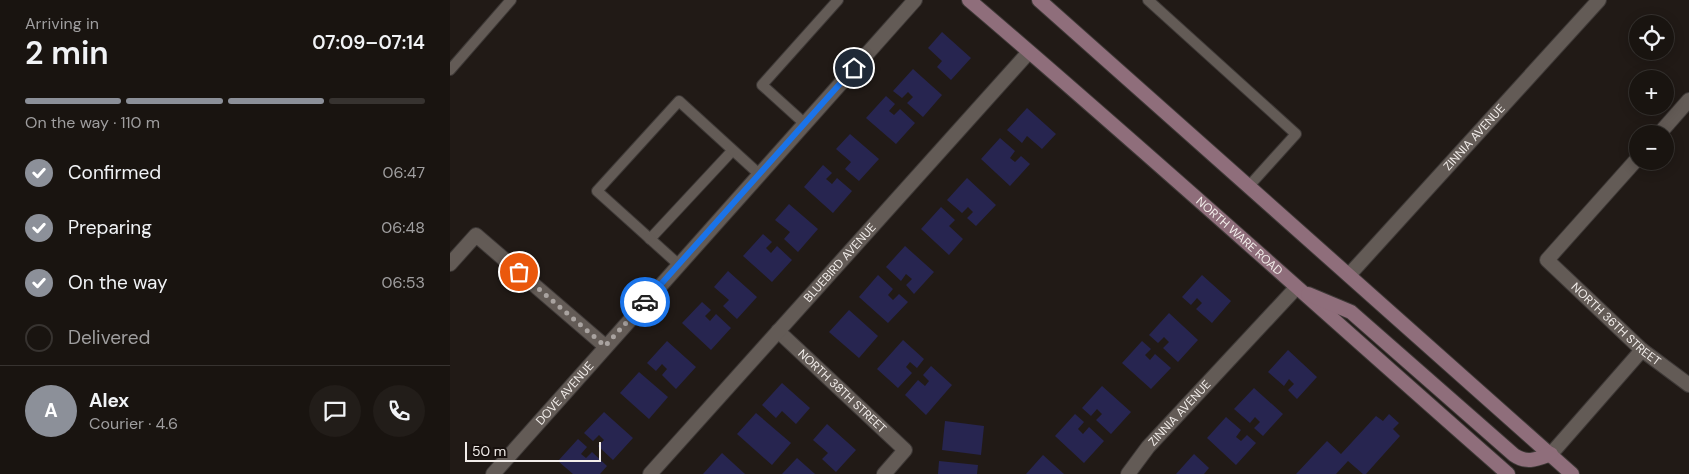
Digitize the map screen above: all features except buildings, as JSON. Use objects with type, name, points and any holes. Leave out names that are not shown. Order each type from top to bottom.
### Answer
[{"type":"main road","name":"NORTH WARE ROAD","points":[[969,0],[1219,217],[1296,288],[1508,474]]},
{"type":"main road","points":[[1039,0],[1572,474]]},
{"type":"main road","points":[[1296,288],[1351,312],[1521,460],[1532,461],[1551,454]]},
{"type":"street","name":"DOVE AVENUE","points":[[493,474],[915,0]]},
{"type":"street","name":"ZINNIA AVENUE","points":[[1349,275],[1598,0]]},
{"type":"street","name":"BLUEBIRD AVENUE","points":[[650,474],[1029,52]]},
{"type":"street","points":[[1667,125],[1689,100]]},
{"type":"street","name":"NORTH 36TH STREET","points":[[1629,168],[1547,260],[1642,350],[1689,385]]},
{"type":"street","points":[[450,264],[476,235],[605,346]]},
{"type":"street","name":"ZINNIA AVENUE","points":[[1128,474],[1148,447],[1296,288]]},
{"type":"street","name":"NORTH 38TH STREET","points":[[778,332],[906,450],[884,474]]},
{"type":"street","points":[[1551,454],[1642,350]]},
{"type":"lane","points":[[450,70],[511,0]]},
{"type":"lane","points":[[804,123],[762,85],[838,0]]},
{"type":"lane","points":[[1148,0],[1296,134],[1249,186]]},
{"type":"lane","points":[[678,264],[597,191],[678,100],[732,152],[759,174]]},
{"type":"lane","points":[[650,238],[732,152]]},
{"type":"way so far","points":[[519,272],[605,346],[645,302]]},
{"type":"route","points":[[645,302],[854,68]]}]
